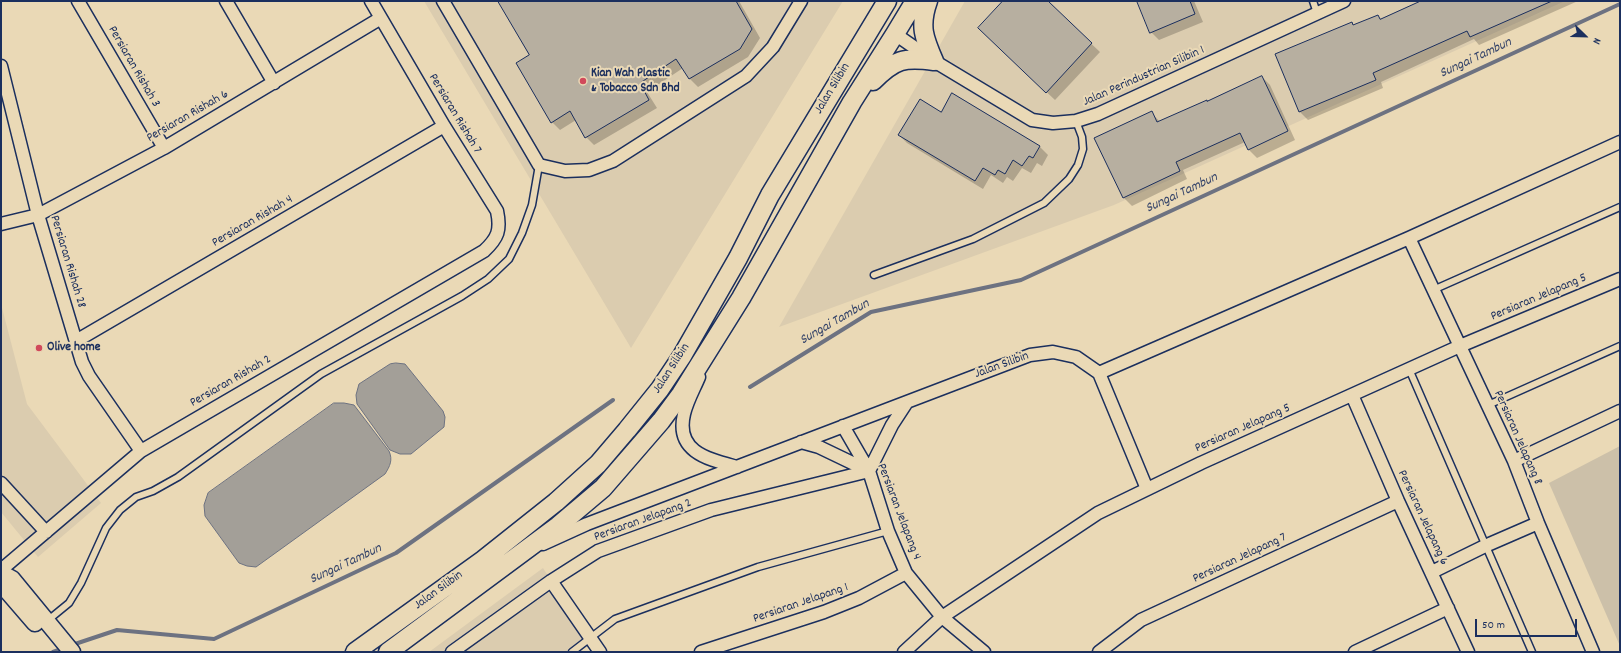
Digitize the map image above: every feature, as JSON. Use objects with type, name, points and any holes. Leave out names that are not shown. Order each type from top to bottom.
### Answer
[{"type":"main road","name":"Jalan Silibin","points":[[356,652],[483,560],[556,502],[598,464],[660,389],[682,356],[738,258],[770,195],[798,147],[887,1]]},
{"type":"main road","points":[[798,147],[835,107],[874,40],[884,33],[895,34],[890,23],[890,18],[897,1]]},
{"type":"main road","name":"Jalan Silibin","points":[[388,652],[524,552],[603,488],[660,421],[681,394],[741,298],[852,102],[914,1]]},
{"type":"main road","points":[[928,1],[923,25],[925,40],[934,61]]},
{"type":"main road","points":[[852,102],[883,71],[895,63],[911,58],[934,61]]},
{"type":"main road","points":[[1,571],[12,579],[48,628],[58,652]]},
{"type":"main road","points":[[1,578],[3,586],[72,652]]},
{"type":"street","name":"Persiaran Rishah 3","points":[[78,1],[164,148]]},
{"type":"street","points":[[226,1],[274,83]]},
{"type":"street","name":"Persiaran Rishah 7","points":[[371,1],[444,126],[498,211],[500,223],[498,233],[493,243]]},
{"type":"street","points":[[443,1],[539,165],[565,171],[589,170],[613,161],[746,76],[773,47],[801,1]]},
{"type":"street","name":"Jalan Perindustrian Silibin 1","points":[[895,34],[934,61],[1032,120],[1053,123],[1076,121],[1098,114],[1344,1]]},
{"type":"street","name":"Persiaran Rishah 6","points":[[1,224],[38,214],[164,148],[381,18]]},
{"type":"street","name":"Persiaran Rishah 28","points":[[1,66],[38,214],[82,362],[89,376],[141,451]]},
{"type":"street","name":"Persiaran Rishah 4","points":[[76,341],[444,126]]},
{"type":"street","points":[[1147,489],[1099,373],[1409,238],[1620,142]]},
{"type":"street","name":"Persiaran Jelapang 8","points":[[1409,238],[1514,461],[1538,523],[1593,652]]},
{"type":"street","name":"Persiaran Rishah 2","points":[[1,571],[141,451],[484,251],[493,243]]},
{"type":"street","name":"Persiaran Jelapang 5","points":[[904,652],[942,617],[1098,513],[1201,463],[1460,346],[1620,279]]},
{"type":"street","name":"Jalan Silibin","points":[[524,552],[587,524],[1030,355],[1053,352],[1076,357],[1099,373]]},
{"type":"street","points":[[703,360],[699,376],[684,413],[682,431],[688,444],[699,454],[737,467]]},
{"type":"street","name":"Persiaran Jelapang 6","points":[[1352,395],[1398,501],[1468,652]]},
{"type":"street","points":[[801,442],[819,447],[869,471],[892,425],[907,402]]},
{"type":"street","points":[[1514,461],[1620,412]]},
{"type":"street","name":"Persiaran Jelapang 4","points":[[844,426],[869,471],[888,531],[906,573],[942,617],[984,652]]},
{"type":"street","name":"Persiaran Jelapang 2","points":[[452,652],[551,581],[598,551],[711,510],[869,471]]},
{"type":"street","points":[[1,483],[46,532]]},
{"type":"street","name":"Persiaran Jelapang 7","points":[[1099,652],[1141,620],[1398,501]]},
{"type":"street","points":[[1432,572],[1485,546],[1538,523]]},
{"type":"street","name":"Persiaran Jelapang 1","points":[[701,652],[824,612],[859,598],[906,573]]},
{"type":"street","points":[[551,581],[600,652]]},
{"type":"street","points":[[1356,652],[1448,608]]},
{"type":"lane","points":[[1313,1],[1317,13]]},
{"type":"lane","points":[[874,275],[973,239],[1044,203],[1069,179],[1078,165],[1083,149],[1082,137],[1076,121]]},
{"type":"lane","points":[[48,628],[69,603],[81,583],[106,528],[120,510],[136,497],[153,491],[178,477],[321,374],[462,296],[488,279],[509,259],[522,233],[532,205],[539,165]]},
{"type":"lane","points":[[1433,290],[1620,207]]},
{"type":"lane","points":[[1488,405],[1620,346]]},
{"type":"lane","points":[[1409,369],[1532,652]]},
{"type":"lane","points":[[572,652],[615,618],[758,566],[888,531]]},
{"type":"shaded area","points":[[424,1],[843,1],[631,348]]},
{"type":"shaded area","points":[[965,1],[1565,1],[1114,205],[779,327]]},
{"type":"shaded area","points":[[1,304],[27,404],[101,503],[38,557],[1,512]]},
{"type":"shaded area","points":[[390,364],[405,364],[443,411],[445,417],[444,427],[411,454],[400,454],[390,450],[357,404],[356,395],[359,384]]},
{"type":"shaded area","points":[[334,403],[354,405],[389,451],[391,460],[390,466],[385,474],[256,567],[239,563],[205,516],[204,505],[208,493]]},
{"type":"shaded area","points":[[1620,446],[1620,646],[1549,483]]},
{"type":"shaded area","points":[[543,568],[590,641],[574,652],[429,652]]},
{"type":"building","points":[[498,1],[736,1],[752,29],[740,49],[689,79],[676,59],[640,83],[649,100],[585,138],[570,111],[551,123],[516,63],[529,55]]},
{"type":"building","points":[[1003,1],[1048,1],[1092,43],[1046,93],[978,28]]},
{"type":"building","points":[[1137,1],[1190,1],[1195,14],[1150,33]]},
{"type":"building","points":[[1421,1],[1552,1],[1470,37],[1467,31],[1373,73],[1376,80],[1299,112],[1275,54],[1352,22],[1353,25],[1378,15],[1380,19]]},
{"type":"building","points":[[1262,76],[1288,131],[1248,150],[1240,133],[1176,162],[1180,171],[1123,198],[1094,138],[1152,111],[1157,122]]},
{"type":"building","points":[[952,93],[1040,146],[1033,158],[1029,156],[1022,166],[1013,160],[1005,174],[998,170],[995,175],[983,168],[975,181],[898,135],[920,99],[941,112]]},
{"type":"waterway","name":"Sungai Tambun","points":[[750,387],[871,312],[1021,280],[1620,4]]},
{"type":"waterway","name":"Sungai Tambun","points":[[72,645],[117,630],[214,639],[396,553],[613,400]]},
{"type":"waterway","name":"Sungai Tambun","points":[[53,652],[64,648]]},
{"type":"place","name":"Kian Wah Plastic & Tobacco Sdn Bhd","points":[[583,81]]},
{"type":"place","name":"Olive home","points":[[39,348]]}]
